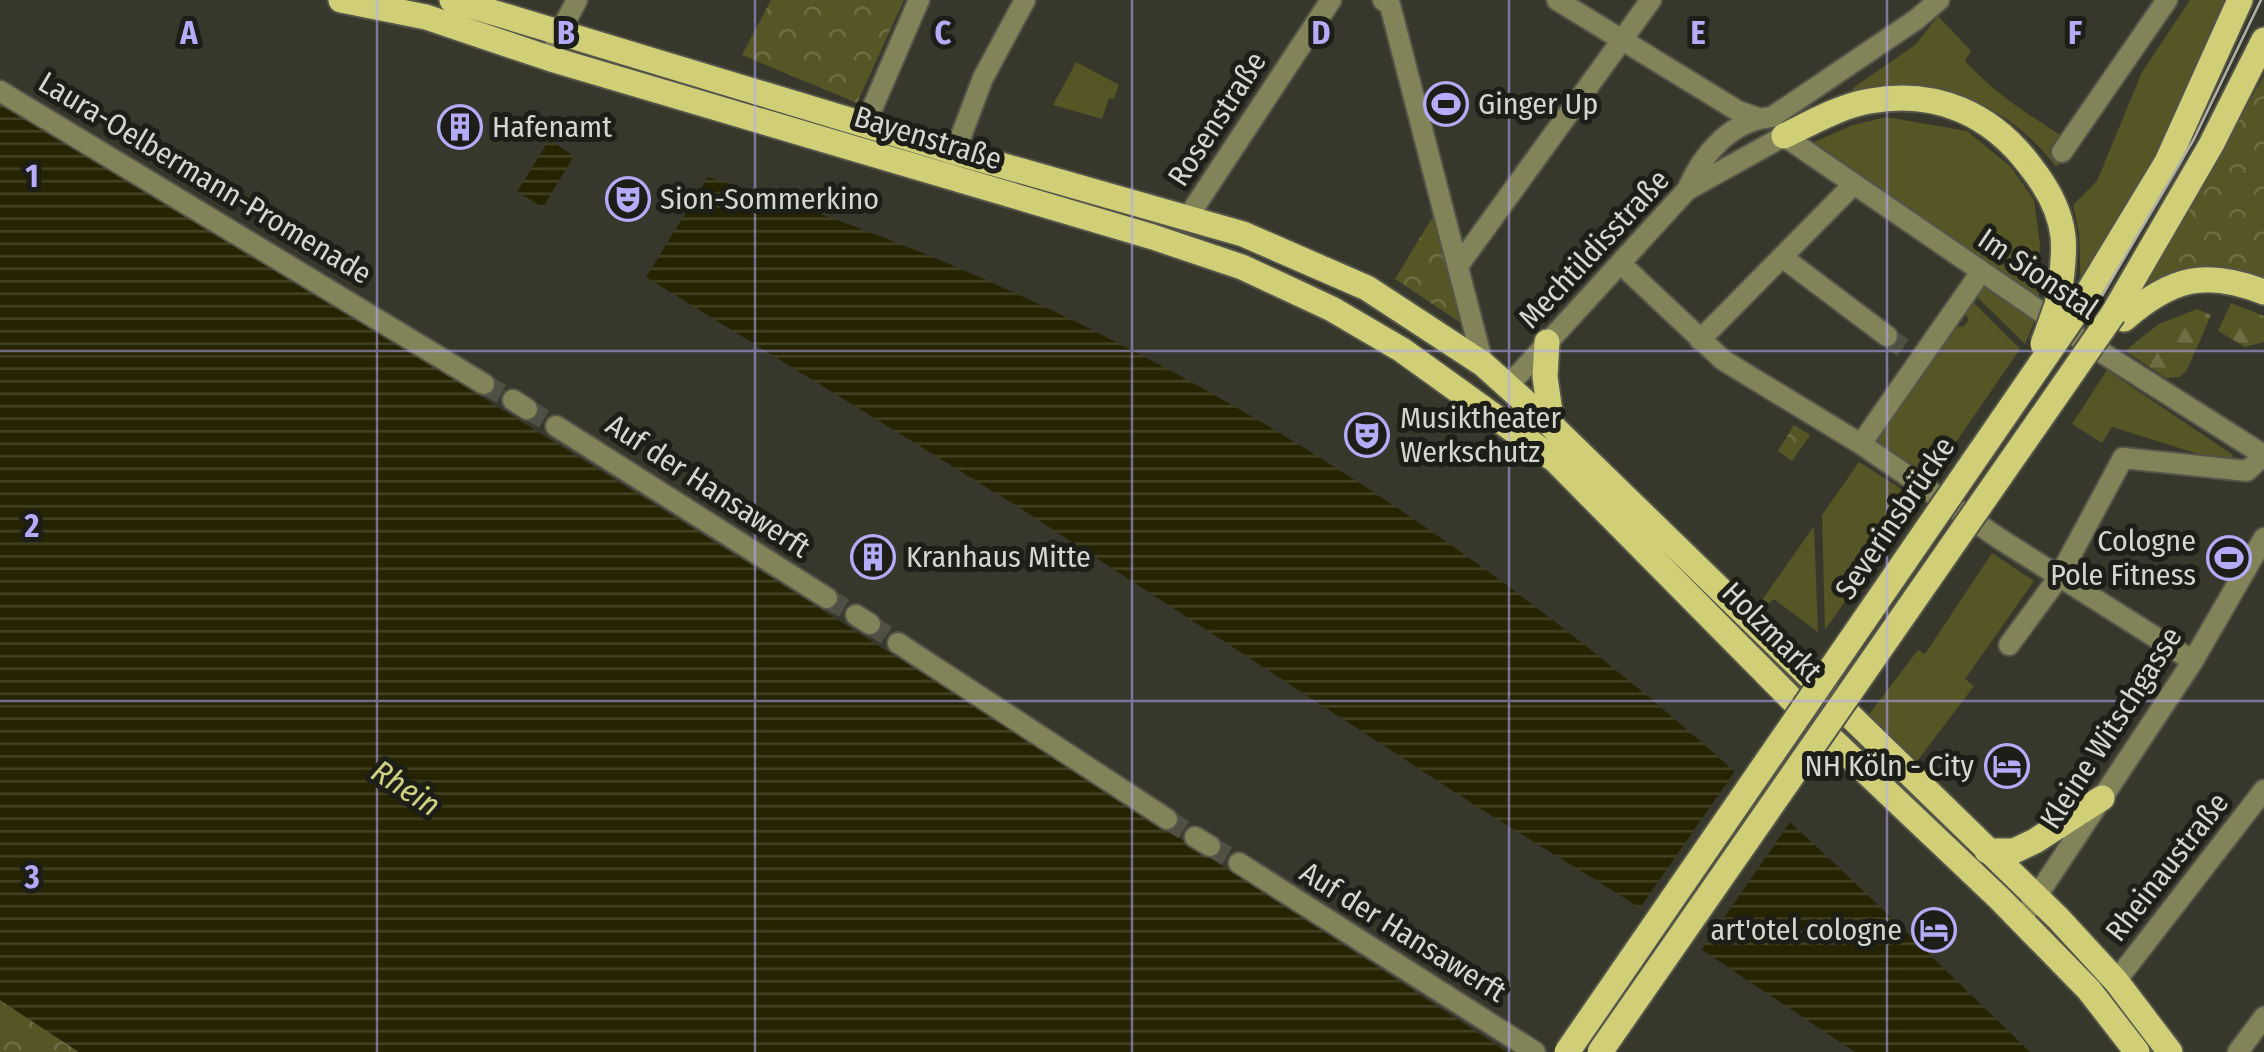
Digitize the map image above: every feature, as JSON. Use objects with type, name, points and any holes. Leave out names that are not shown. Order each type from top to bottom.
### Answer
[{"type":"main road","name":"Bayenstraße","points":[[341,0],[426,17],[551,59],[1242,267],[1332,309],[1402,350],[1471,398]]},
{"type":"main road","name":"Bayenstraße","points":[[452,0],[1223,230],[1352,280],[1484,364],[1508,386]]},
{"type":"main road","name":"Severinsbrücke","points":[[1567,1052],[2076,314],[2167,162],[2240,0]]},
{"type":"main road","points":[[2118,316],[2264,40]]},
{"type":"main road","points":[[1784,136],[1848,106],[1872,100],[1927,99],[1971,112],[2018,149],[2042,182],[2063,236],[2054,320],[2021,389]]},
{"type":"main road","points":[[1201,254],[1214,246],[1223,230]]},
{"type":"main road","points":[[2118,316],[2183,281],[2233,280],[2261,291]]},
{"type":"main road","name":"Severinsbrücke","points":[[1600,1052],[2118,316]]},
{"type":"main road","points":[[1547,342],[1544,377],[1552,426]]},
{"type":"main road","points":[[1471,398],[1508,386]]},
{"type":"main road","name":"Holzmarkt","points":[[1508,386],[2036,898],[2116,981],[2170,1052]]},
{"type":"main road","name":"Holzmarkt","points":[[1471,398],[1555,460],[1825,733],[2021,920],[2089,990],[2136,1052]]},
{"type":"main road","points":[[1988,851],[2014,851],[2102,798]]},
{"type":"street","points":[[551,59],[577,0]]},
{"type":"street","points":[[865,125],[919,0]]},
{"type":"street","points":[[954,152],[983,78],[1025,0]]},
{"type":"street","name":"Rosenstraße","points":[[1186,220],[1331,0]]},
{"type":"street","points":[[1382,0],[1390,5],[1484,364]]},
{"type":"street","points":[[1557,0],[1738,111],[1758,118],[1772,117],[1917,19],[1938,0]]},
{"type":"street","points":[[1458,266],[1652,0]]},
{"type":"street","points":[[2062,152],[2167,0]]},
{"type":"street","name":"Laura-Oelbermann-Promenade","points":[[0,91],[484,384]]},
{"type":"street","points":[[1687,190],[1706,155],[1721,138],[1758,118]]},
{"type":"street","name":"Mechtildisstraße","points":[[1508,386],[1687,190],[1784,136]]},
{"type":"street","name":"Im Sionstal","points":[[1784,136],[2180,404],[2264,454]]},
{"type":"street","points":[[1700,340],[1853,185]]},
{"type":"street","points":[[1782,257],[1887,336]]},
{"type":"street","points":[[1622,264],[1723,360],[1861,444],[2059,577],[2193,661]]},
{"type":"street","points":[[1861,444],[1915,357],[1981,272]]},
{"type":"street","name":"Auf der Hansawerft","points":[[556,426],[827,598]]},
{"type":"street","points":[[2009,645],[2059,577],[2123,458],[2246,471],[2264,454]]},
{"type":"street","name":"Kleine Witschgasse","points":[[2036,898],[2193,661],[2264,538]]},
{"type":"street","points":[[898,643],[1167,819]]},
{"type":"street","name":"Rheinaustraße","points":[[2116,981],[2264,790]]},
{"type":"street","name":"Auf der Hansawerft","points":[[1238,863],[1535,1052]]},
{"type":"street","points":[[2021,920],[2036,898]]},
{"type":"street","points":[[2238,1052],[2264,1018]]},
{"type":"green space","points":[[771,0],[904,0],[857,103],[742,55]]},
{"type":"green space","points":[[2190,0],[2226,0],[2156,157],[2081,292],[2079,233],[2073,205],[2097,181],[2142,72]]},
{"type":"green space","points":[[1938,16],[1971,51],[1965,61],[1976,73],[2065,138],[2055,153],[2061,162],[2056,167],[2026,134],[1968,98],[1924,88],[1855,96],[1853,88],[1915,45]]},
{"type":"green space","points":[[1076,62],[1119,85],[1114,99],[1109,98],[1102,119],[1053,105]]},
{"type":"green space","points":[[2264,76],[2264,285],[2144,292],[2154,267]]},
{"type":"green space","points":[[1886,117],[1967,131],[2011,167],[2034,200],[2040,244],[2039,298],[1814,142],[1853,125]]},
{"type":"green space","points":[[1435,213],[1470,329],[1395,279]]},
{"type":"green space","points":[[1982,280],[2036,318],[2025,344],[1973,293]]},
{"type":"green space","points":[[1969,298],[2020,349],[1932,477],[1879,443],[1878,433],[1955,326],[1963,327],[1969,320],[1962,308]]},
{"type":"green space","points":[[2231,303],[2264,316],[2264,342],[2245,347],[2218,331]]},
{"type":"green space","points":[[2197,309],[2211,315],[2187,370],[2180,377],[2166,378],[2125,351],[2159,324]]},
{"type":"green space","points":[[2107,370],[2233,455],[2231,464],[2112,427],[2102,443],[2072,424]]},
{"type":"green space","points":[[1794,425],[1810,435],[1792,461],[1778,451]]},
{"type":"green space","points":[[1859,462],[1917,499],[1825,630],[1822,515]]},
{"type":"green space","points":[[1814,526],[1818,632],[1774,599],[1767,605],[1762,600]]},
{"type":"green space","points":[[1992,553],[2034,581],[1965,679],[1974,686],[1912,768],[1867,717],[1918,650],[1925,654]]},
{"type":"green space","points":[[0,1000],[79,1052],[0,1052]]},
{"type":"water","name":"Rhein","points":[[0,102],[758,570],[1507,1052],[79,1052],[0,1000]]},
{"type":"water","points":[[549,140],[574,156],[543,207],[517,192]]},
{"type":"water","points":[[708,177],[832,218],[954,266],[1073,321],[1189,381],[1303,447],[1413,518],[1622,675],[1727,765],[2030,1052],[1855,1052],[1623,897],[1476,806],[1020,508],[646,277]]},
{"type":"pier","points":[[1737,768],[1793,818],[1699,954],[1637,912]]},
{"type":"tunnel","points":[[1887,336],[1911,354]]},
{"type":"tunnel","points":[[484,384],[513,400]]},
{"type":"tunnel","points":[[527,409],[556,426]]},
{"type":"tunnel","points":[[827,598],[856,615]]},
{"type":"tunnel","points":[[870,624],[898,643]]},
{"type":"tunnel","points":[[1167,819],[1195,837]]},
{"type":"tunnel","points":[[1210,846],[1239,863]]},
{"type":"tram line","points":[[1581,1052],[2096,306],[2194,139],[2261,0]]},
{"type":"place","name":"Ginger Up","points":[[1446,104]]},
{"type":"place","name":"Hafenamt","points":[[460,127]]},
{"type":"place","name":"Sion-Sommerkino","points":[[628,199]]},
{"type":"place","name":"Musiktheater Werkschutz","points":[[1367,435]]},
{"type":"place","name":"Kranhaus Mitte","points":[[873,557]]},
{"type":"place","name":"Cologne Pole Fitness","points":[[2229,558]]},
{"type":"place","name":"NH Köln - City","points":[[2007,766]]},
{"type":"place","name":"art'otel cologne","points":[[1934,930]]}]
